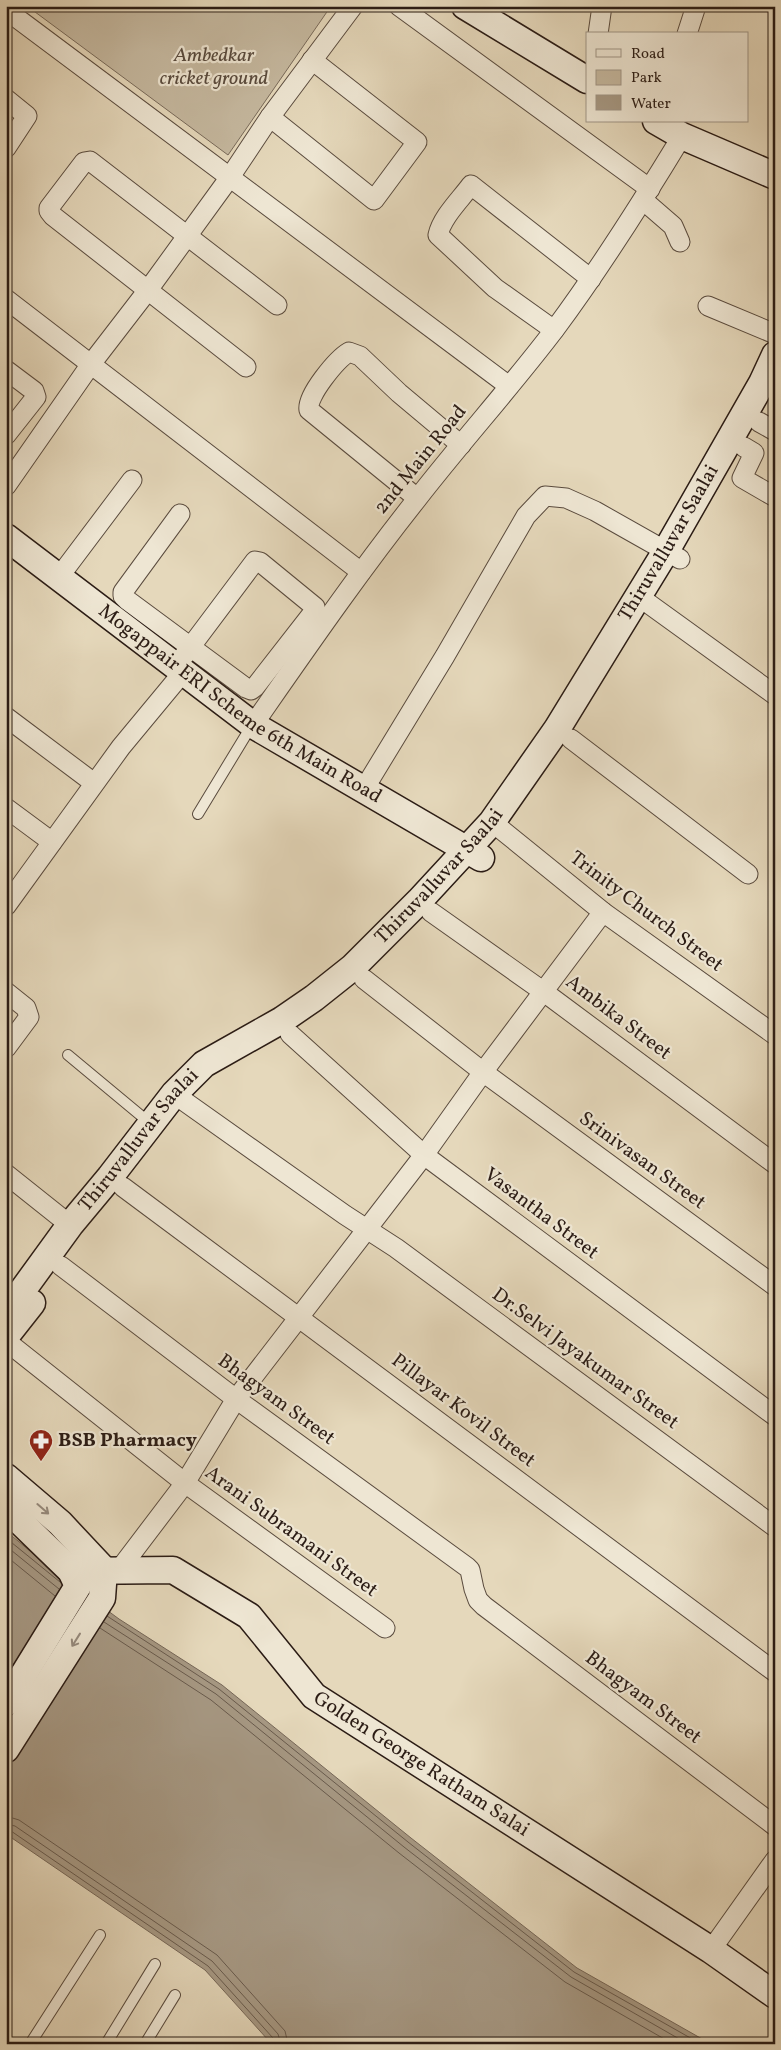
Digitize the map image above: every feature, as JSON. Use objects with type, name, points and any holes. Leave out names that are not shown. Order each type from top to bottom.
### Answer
[{"type":"main road","points":[[465,6],[586,79]]},
{"type":"main road","points":[[667,126],[775,176]]},
{"type":"main road","name":"Thiruvalluvar Saalai","points":[[673,555],[775,355]]},
{"type":"main road","name":"Thiruvalluvar Saalai","points":[[498,828],[557,729],[727,477],[744,447],[769,417]]},
{"type":"main road","name":"Mogappair ERI Scheme 6th Main Road","points":[[6,538],[59,577],[184,661],[252,725],[474,854]]},
{"type":"main road","name":"Thiruvalluvar Saalai","points":[[6,1336],[123,1187],[204,1064],[282,1020],[314,998],[353,967],[420,901],[474,854],[498,828],[571,738],[645,600]]},
{"type":"main road","name":"Thiruvalluvar Saalai","points":[[6,1313],[70,1225],[151,1124],[180,1099],[324,1012],[364,979],[432,912],[474,854]]},
{"type":"main road","points":[[6,1477],[112,1570],[102,1598],[6,1749]]},
{"type":"main road","points":[[6,1508],[74,1578],[6,1703]]},
{"type":"main road","name":"Golden George Ratham Salai","points":[[74,1578],[112,1570],[173,1570],[249,1616],[314,1696],[710,1950],[775,1995]]},
{"type":"street","points":[[6,486],[91,364],[148,290],[230,177],[270,117],[354,6]]},
{"type":"street","points":[[399,6],[647,194],[673,226],[680,242]]},
{"type":"street","points":[[598,32],[602,6]]},
{"type":"street","points":[[688,32],[696,6]]},
{"type":"street","points":[[6,10],[509,386]]},
{"type":"street","points":[[270,117],[374,200],[417,142],[312,60]]},
{"type":"street","points":[[6,99],[28,116],[6,148]]},
{"type":"street","name":"2nd Main Road","points":[[252,725],[361,572],[417,498],[554,330],[591,279],[647,194],[667,126]]},
{"type":"street","points":[[246,367],[53,216],[49,211],[50,208],[84,162],[90,160],[277,305]]},
{"type":"street","points":[[554,330],[495,288],[438,235],[440,227],[449,214],[471,185],[591,279]]},
{"type":"street","points":[[6,300],[361,572]]},
{"type":"street","points":[[708,306],[775,334]]},
{"type":"street","points":[[417,498],[308,410],[308,401],[342,356],[349,352],[360,356],[399,393],[462,445]]},
{"type":"street","points":[[6,370],[34,391],[36,397],[6,435]]},
{"type":"street","points":[[744,447],[754,452],[742,478],[775,496]]},
{"type":"street","points":[[727,477],[775,504]]},
{"type":"street","points":[[59,577],[132,480]]},
{"type":"street","points":[[364,789],[450,648],[526,516],[545,496],[566,498],[596,511],[673,555]]},
{"type":"street","points":[[7,903],[184,661],[255,562],[260,562],[316,607],[315,610],[251,690],[184,661],[123,596],[123,592],[180,514]]},
{"type":"street","points":[[645,600],[775,695]]},
{"type":"street","points":[[6,716],[94,783]]},
{"type":"street","points":[[571,738],[748,874]]},
{"type":"street","points":[[6,808],[52,842]]},
{"type":"street","name":"Trinity Church Street","points":[[498,828],[604,912],[775,1035]]},
{"type":"street","name":"Ambika Street","points":[[432,912],[544,992],[775,1164]]},
{"type":"street","points":[[112,1570],[185,1483],[236,1398],[424,1155],[483,1072],[604,912]]},
{"type":"street","name":"Srinivasan Street","points":[[364,979],[483,1072],[775,1286]]},
{"type":"street","points":[[6,992],[26,1008],[29,1017],[6,1048]]},
{"type":"street","name":"Vasantha Street","points":[[290,1034],[424,1155],[775,1416]]},
{"type":"street","name":"Dr.Selvi Jayakumar Street","points":[[180,1099],[396,1248],[775,1527]]},
{"type":"street","points":[[6,1174],[70,1225]]},
{"type":"street","name":"Pillayar Kovil Street","points":[[123,1187],[775,1672]]},
{"type":"street","name":"Bhagyam Street","points":[[61,1266],[236,1398],[467,1567],[470,1570],[478,1600],[484,1606],[775,1826]]},
{"type":"street","name":"Arani Subramani Street","points":[[6,1341],[185,1483],[385,1628]]},
{"type":"street","points":[[710,1950],[775,1860]]},
{"type":"lane","name":"2nd Main Road","points":[[198,814],[252,725]]},
{"type":"lane","points":[[68,1055],[151,1124]]},
{"type":"lane","points":[[30,2044],[100,1935]]},
{"type":"lane","points":[[106,2044],[155,1964]]},
{"type":"lane","points":[[145,2044],[175,1995]]},
{"type":"green space","name":"Ambedkar cricket ground","points":[[27,6],[331,6],[228,155]]},
{"type":"water","points":[[6,1531],[54,1571],[119,1619],[222,1685],[411,1838],[577,1968],[711,2044],[273,2044],[205,1970],[6,1834]]},
{"type":"place","name":"BSB Pharmacy","points":[[41,1462]]}]
